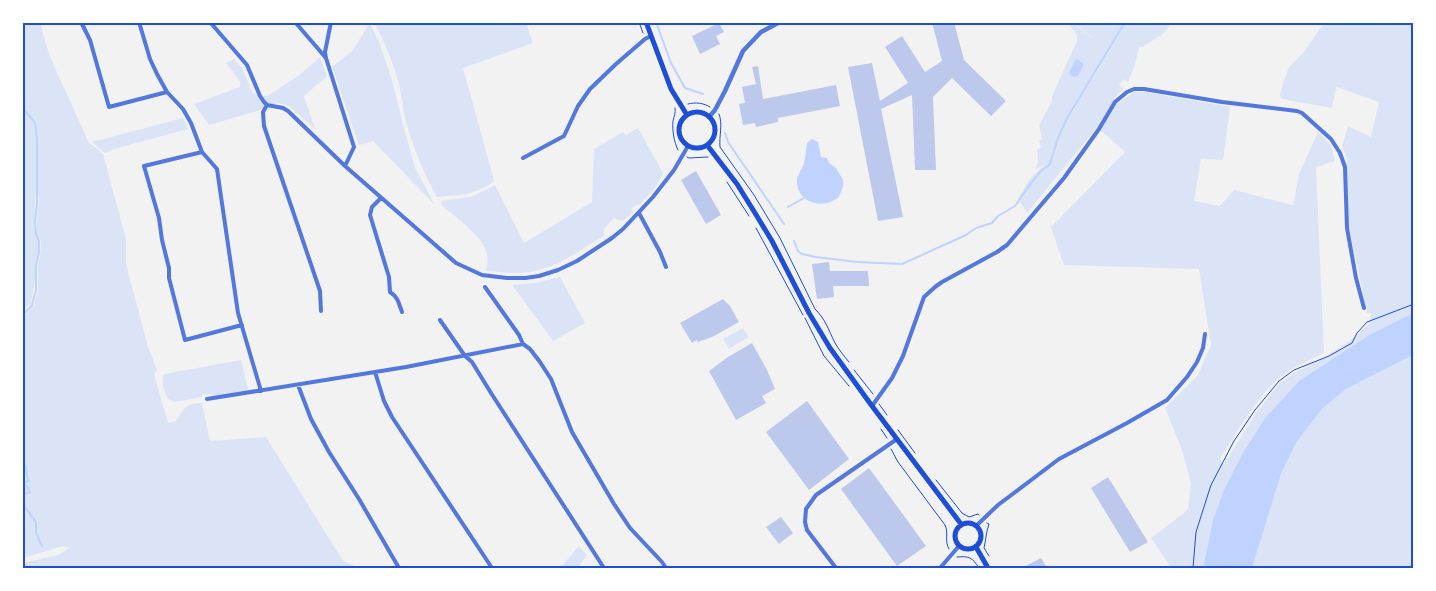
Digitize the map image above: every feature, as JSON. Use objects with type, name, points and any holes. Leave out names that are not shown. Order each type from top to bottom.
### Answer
[{"type":"main road","points":[[646,22],[648,38],[671,89],[687,115]]},
{"type":"main road","points":[[699,112],[710,117],[715,128],[712,140],[707,145],[698,148],[688,146],[683,142],[679,130],[680,124],[687,115],[699,112]]},
{"type":"main road","points":[[707,145],[737,184],[755,213],[772,241],[808,313],[826,341],[872,406],[961,524]]},
{"type":"main road","points":[[971,522],[977,525],[982,537],[976,547],[967,549],[959,546],[956,540],[956,528],[961,524],[971,522]]},
{"type":"main road","points":[[976,547],[988,568]]},
{"type":"street","points":[[81,22],[90,40],[109,108],[167,92]]},
{"type":"street","points":[[139,22],[150,59],[167,92],[183,109],[191,123],[202,152],[217,169],[220,177],[223,213],[238,313],[261,391]]},
{"type":"street","points":[[210,22],[247,65],[260,96],[267,105],[283,108],[288,111],[345,166],[456,263],[482,275],[507,278],[539,276],[558,270],[601,246],[623,229],[639,213],[674,170],[688,146]]},
{"type":"street","points":[[295,22],[326,58]]},
{"type":"street","points":[[332,22],[325,52],[326,58],[354,147],[345,166]]},
{"type":"street","points":[[710,117],[725,91],[743,51],[761,32],[780,22]]},
{"type":"street","points":[[522,158],[564,136],[578,106],[590,89],[616,64],[648,38]]},
{"type":"street","points":[[872,406],[892,378],[903,356],[924,297],[935,287],[1006,245],[1064,178],[1099,129],[1115,102],[1134,89],[1297,111],[1302,113],[1331,139],[1340,153],[1344,166],[1347,228],[1356,278],[1364,308]]},
{"type":"street","points":[[267,105],[263,112],[264,126],[320,291],[321,312]]},
{"type":"street","points":[[202,152],[144,166],[160,226],[169,268],[169,278],[185,340],[242,326]]},
{"type":"street","points":[[381,198],[372,208],[370,215],[389,277],[390,292],[398,300],[402,312]]},
{"type":"street","points":[[639,213],[666,267]]},
{"type":"street","points":[[485,287],[519,335],[523,344],[530,349],[551,379],[572,432],[614,504],[630,528],[666,568]]},
{"type":"street","points":[[440,320],[465,356],[472,362],[604,568]]},
{"type":"street","points":[[977,525],[998,505],[1059,459],[1167,400],[1197,362],[1203,348],[1205,334]]},
{"type":"street","points":[[207,399],[375,372],[523,344]]},
{"type":"street","points":[[375,372],[384,401],[394,421],[492,568]]},
{"type":"street","points":[[298,385],[311,419],[329,452],[399,568]]},
{"type":"street","points":[[836,568],[807,530],[806,508],[816,495],[897,439]]},
{"type":"street","points":[[940,568],[959,546]]},
{"type":"path","points":[[639,22],[648,38]]},
{"type":"path","points":[[1193,568],[1196,532],[1211,485],[1234,441],[1255,410],[1279,381],[1294,370],[1329,356],[1352,343],[1368,322],[1414,304]]},
{"type":"path","points":[[877,400],[889,418]]},
{"type":"path","points":[[895,425],[919,458]]},
{"type":"path","points":[[933,476],[962,513],[969,517],[978,514],[989,524],[984,548],[990,558]]},
{"type":"shaded area","points":[[23,22],[40,23],[50,57],[89,143],[103,154],[126,239],[126,264],[148,347],[157,370],[154,374],[168,423],[176,421],[189,405],[202,403],[210,441],[266,437],[343,561],[359,568],[23,568],[23,563],[58,555],[70,548],[63,546],[23,558],[23,318],[34,305],[38,291],[41,241],[37,234],[39,196],[36,193],[34,221],[38,252],[35,266],[35,281],[31,303],[23,313]]},
{"type":"shaded area","points":[[370,23],[380,44],[392,80],[415,168],[435,205],[373,141],[359,145],[332,67],[352,51]]},
{"type":"shaded area","points":[[374,23],[526,23],[533,43],[463,68],[493,182],[486,187],[472,192],[437,197],[413,144],[394,68]]},
{"type":"shaded area","points":[[1068,23],[1073,23],[1098,43],[1075,23],[1172,23],[1164,33],[1143,47],[1139,47],[1128,83],[1125,79],[1119,84],[1123,89],[1114,98],[1118,104],[1133,92],[1145,92],[1230,107],[1223,160],[1201,159],[1194,201],[1220,206],[1234,190],[1293,205],[1299,174],[1318,132],[1331,145],[1335,161],[1316,167],[1324,353],[1299,365],[1277,380],[1261,398],[1232,438],[1220,459],[1224,464],[1257,412],[1280,383],[1351,340],[1370,323],[1371,313],[1367,313],[1348,222],[1347,159],[1342,146],[1348,126],[1371,137],[1379,102],[1336,87],[1332,108],[1282,99],[1280,96],[1289,67],[1303,53],[1324,23],[1413,23],[1413,313],[1369,335],[1299,381],[1265,418],[1241,456],[1223,492],[1213,520],[1203,568],[1172,568],[1151,538],[1188,510],[1191,483],[1182,450],[1165,408],[1198,375],[1211,345],[1199,269],[1064,265],[1051,227],[1125,152],[1097,127],[1027,213],[1018,198],[1030,179],[1046,163],[1035,170],[1038,162],[1037,149],[1041,148],[1039,140],[1042,139],[1039,125],[1052,101],[1052,96],[1077,41],[1077,35]]},
{"type":"shaded area","points":[[320,57],[327,76],[304,96],[315,129],[289,106],[277,103],[209,125],[194,104],[240,87],[240,81],[226,63],[234,59],[242,68],[253,94],[267,96],[298,76]]},
{"type":"shaded area","points":[[183,118],[188,129],[105,153],[92,142]]},
{"type":"shaded area","points":[[638,128],[663,173],[659,182],[639,205],[631,209],[634,212],[622,221],[614,218],[603,230],[605,235],[555,264],[521,273],[486,271],[487,254],[482,243],[465,225],[441,205],[442,201],[471,197],[495,185],[524,243],[592,202],[594,149],[623,132],[626,135]]},
{"type":"shaded area","points":[[560,277],[585,323],[553,341],[512,285],[535,283]]},
{"type":"shaded area","points":[[743,328],[749,337],[729,349],[723,339]]},
{"type":"shaded area","points":[[1413,355],[1413,568],[1252,568],[1281,474],[1297,441],[1323,408],[1346,389]]},
{"type":"shaded area","points":[[241,360],[248,389],[246,391],[214,396],[211,394],[202,395],[202,397],[175,402],[168,399],[163,384],[164,374]]},
{"type":"shaded area","points":[[579,546],[587,555],[578,568],[560,568]]},
{"type":"water","points":[[1077,59],[1084,64],[1078,76],[1073,77],[1069,73]]},
{"type":"water","points":[[812,139],[818,142],[821,157],[827,158],[843,180],[843,187],[838,198],[827,203],[811,202],[802,196],[797,186],[798,175],[804,164],[807,143]]},
{"type":"water","points":[[1413,313],[1413,355],[1346,389],[1323,408],[1297,441],[1281,474],[1252,568],[1203,568],[1213,520],[1223,492],[1241,456],[1265,418],[1299,381],[1369,335]]},
{"type":"building","points":[[932,22],[954,22],[964,60],[1006,101],[991,116],[952,78],[933,97],[936,170],[915,170],[912,95],[881,109],[903,217],[878,221],[848,67],[872,63],[880,101],[908,83],[885,47],[902,36],[925,72],[942,61]]},
{"type":"building","points":[[719,23],[724,32],[716,36],[720,44],[700,54],[692,36]]},
{"type":"building","points":[[758,66],[763,99],[836,85],[840,106],[778,118],[778,122],[756,127],[755,123],[743,125],[739,104],[745,103],[742,87],[756,84],[752,67]]},
{"type":"building","points":[[696,171],[721,215],[706,224],[681,180]]},
{"type":"building","points":[[829,262],[830,271],[868,271],[869,286],[833,286],[834,297],[817,299],[812,264]]},
{"type":"building","points":[[723,299],[730,306],[739,322],[712,337],[692,343],[680,323]]},
{"type":"building","points":[[752,343],[775,389],[762,396],[766,403],[736,420],[709,371]]},
{"type":"building","points":[[807,401],[849,459],[809,490],[766,432]]},
{"type":"building","points":[[869,468],[926,546],[897,566],[841,489]]},
{"type":"building","points":[[1108,477],[1148,542],[1130,552],[1091,488]]},
{"type":"building","points":[[781,517],[793,533],[779,544],[766,527]]},
{"type":"building","points":[[1041,558],[1047,568],[1022,568]]},
{"type":"waterway","points":[[656,22],[671,63],[685,88],[703,94]]},
{"type":"waterway","points":[[794,241],[798,251],[802,254],[816,257],[857,262],[902,264],[966,235],[976,228],[992,223],[998,216],[1015,206],[1031,183],[1050,164],[1058,138],[1067,118],[1125,22]]},
{"type":"waterway","points":[[22,107],[35,123],[37,138],[37,203],[35,221],[36,234],[39,241],[36,290],[32,305],[22,316]]},
{"type":"waterway","points":[[725,133],[728,142],[784,224]]},
{"type":"waterway","points":[[788,207],[804,198]]},
{"type":"waterway","points":[[22,464],[26,467],[29,481],[22,483]]},
{"type":"waterway","points":[[22,485],[27,486],[30,492],[22,495]]},
{"type":"waterway","points":[[22,503],[36,522],[36,533],[42,546]]}]
